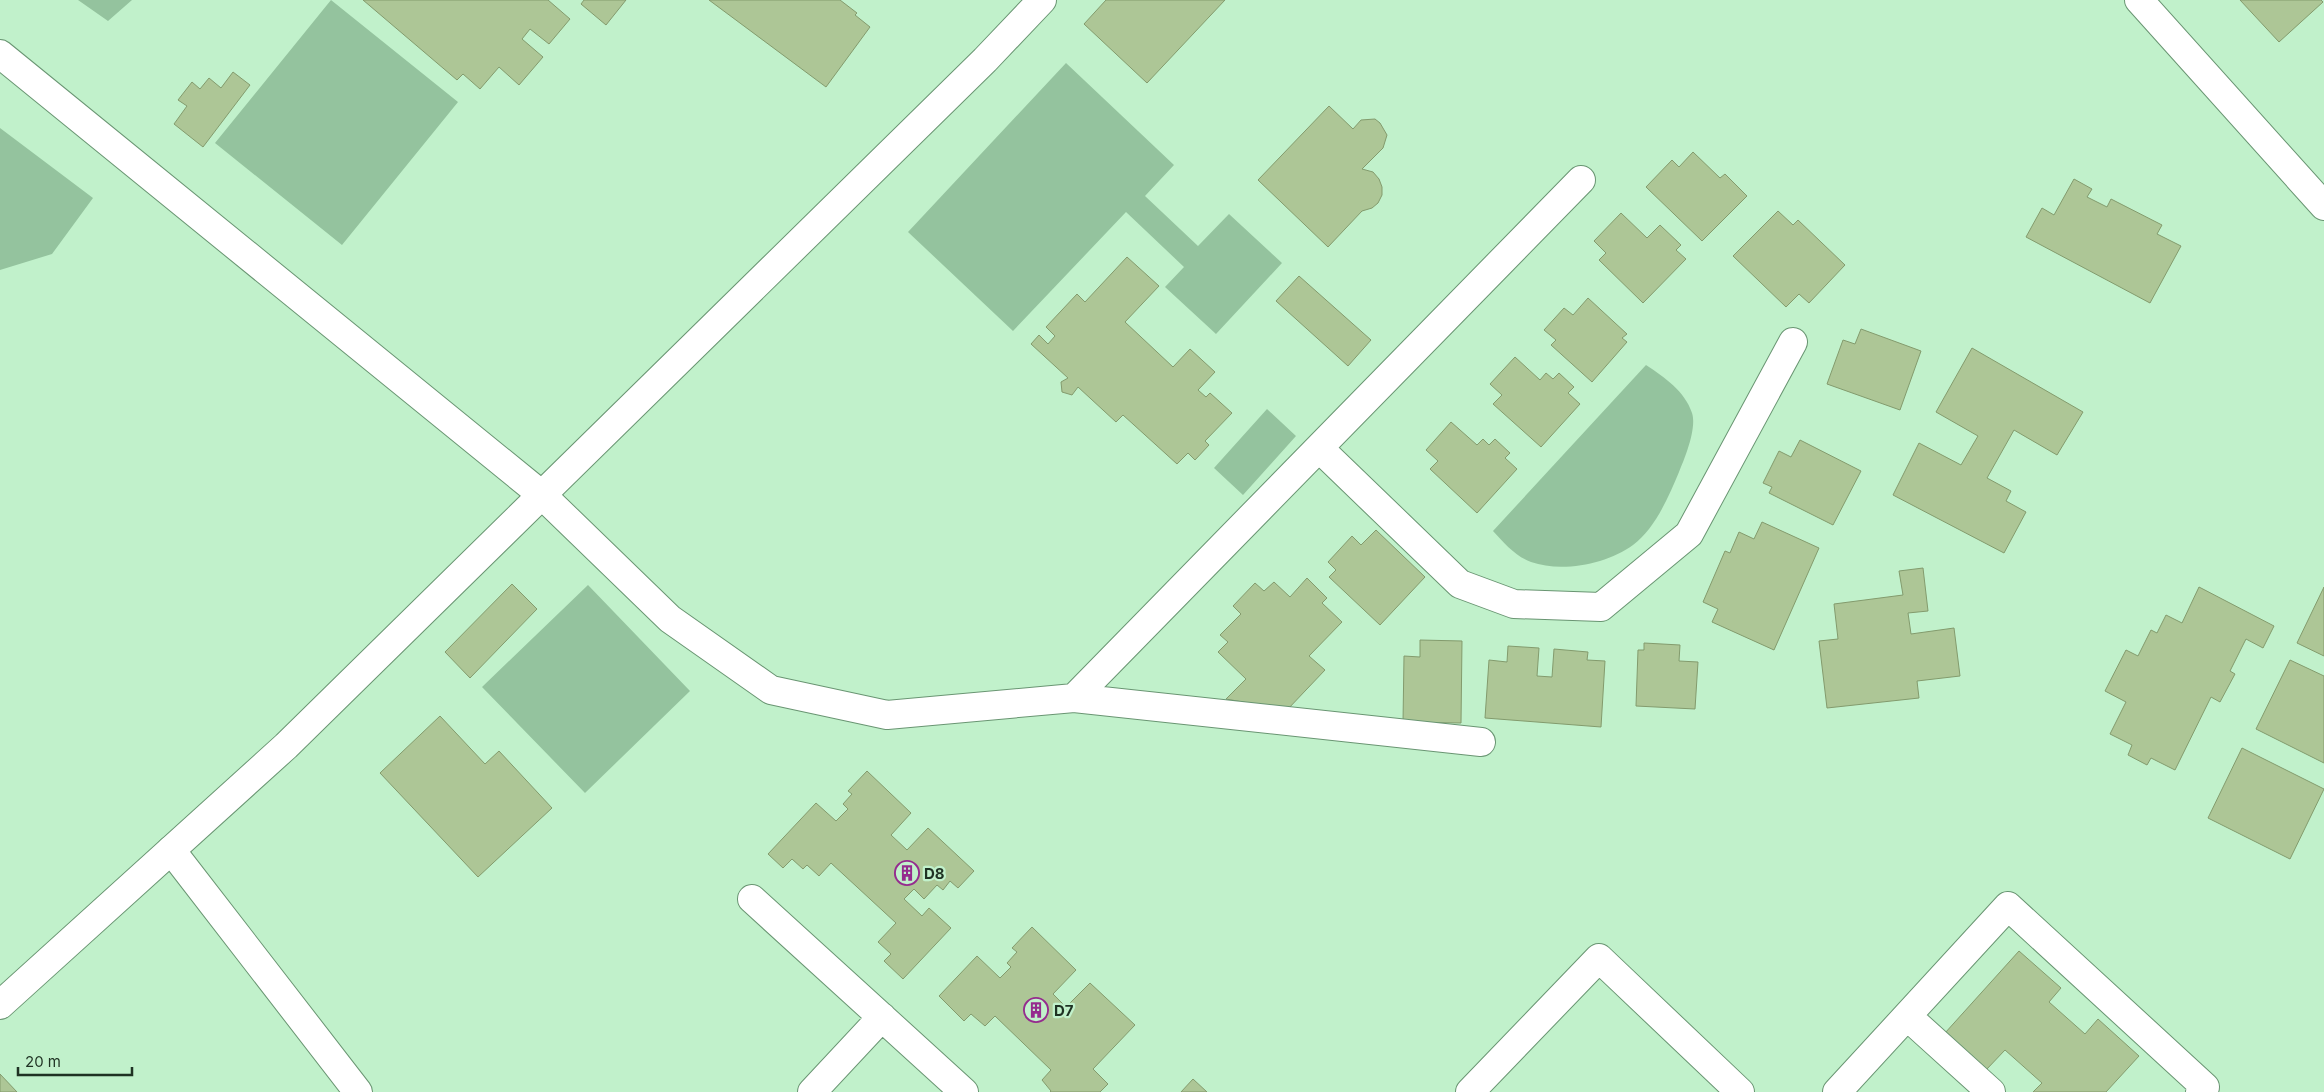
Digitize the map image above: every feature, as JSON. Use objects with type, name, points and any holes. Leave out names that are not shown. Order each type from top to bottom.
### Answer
[{"type":"street","points":[[0,1005],[286,746],[978,67],[1042,0]]},
{"type":"street","points":[[2139,0],[2324,206]]},
{"type":"street","points":[[0,54],[542,495],[670,619],[771,690],[887,715],[1074,698],[1481,742]]},
{"type":"street","points":[[1074,698],[1581,180]]},
{"type":"street","points":[[1319,448],[1460,584],[1514,604],[1602,607],[1689,534],[1793,342]]},
{"type":"street","points":[[171,850],[358,1092]]},
{"type":"street","points":[[752,899],[963,1092]]},
{"type":"street","points":[[1838,1092],[2008,906],[2205,1088],[2200,1092]]},
{"type":"street","points":[[1470,1092],[1599,958],[1740,1092]]},
{"type":"street","points":[[1907,1016],[1991,1092]]},
{"type":"street","points":[[812,1092],[882,1017]]},
{"type":"green space","points":[[78,0],[132,0],[108,21]]},
{"type":"green space","points":[[331,0],[458,102],[342,245],[215,143]]},
{"type":"green space","points":[[1066,63],[1174,165],[1145,196],[1198,246],[1229,214],[1282,263],[1216,334],[1165,287],[1184,267],[1126,212],[1013,331],[908,232]]},
{"type":"green space","points":[[0,128],[93,198],[52,254],[0,270]]},
{"type":"green space","points":[[1646,365],[1679,391],[1689,405],[1693,419],[1690,443],[1675,481],[1655,521],[1633,545],[1622,552],[1597,562],[1556,567],[1531,562],[1520,556],[1510,549],[1493,531]]},
{"type":"green space","points":[[1267,409],[1296,436],[1243,495],[1214,468]]},
{"type":"green space","points":[[588,585],[690,691],[585,793],[482,687]]},
{"type":"building","points":[[363,0],[548,0],[570,19],[549,44],[530,29],[522,39],[543,57],[519,85],[499,67],[480,89],[463,74],[457,80]]},
{"type":"building","points":[[584,0],[626,0],[606,25],[581,4]]},
{"type":"building","points":[[709,0],[840,0],[857,13],[855,15],[870,27],[826,87]]},
{"type":"building","points":[[1106,0],[1225,0],[1147,83],[1084,24]]},
{"type":"building","points":[[2240,0],[2321,0],[2323,2],[2279,42]]},
{"type":"building","points":[[233,72],[250,85],[203,147],[174,124],[187,106],[178,100],[192,82],[200,89],[209,78],[221,88]]},
{"type":"building","points":[[1329,106],[1353,129],[1361,120],[1375,119],[1380,123],[1387,135],[1383,148],[1362,169],[1373,172],[1379,179],[1382,195],[1378,203],[1372,208],[1362,211],[1328,247],[1258,180]]},
{"type":"building","points":[[1693,152],[1720,178],[1725,174],[1747,196],[1702,241],[1646,187],[1672,160],[1679,167]]},
{"type":"building","points":[[2074,179],[2092,189],[2087,197],[2107,207],[2111,199],[2162,225],[2157,234],[2181,246],[2150,303],[2026,237],[2042,208],[2054,215]]},
{"type":"building","points":[[1778,211],[1793,225],[1798,220],[1845,265],[1809,303],[1799,294],[1786,307],[1733,256]]},
{"type":"building","points":[[1621,213],[1647,238],[1660,225],[1681,245],[1676,250],[1686,259],[1643,303],[1599,260],[1606,253],[1594,241]]},
{"type":"building","points":[[1127,257],[1159,286],[1125,322],[1173,367],[1190,349],[1215,372],[1198,390],[1206,397],[1210,393],[1232,413],[1205,441],[1209,445],[1195,460],[1188,453],[1177,464],[1123,415],[1116,422],[1078,387],[1072,395],[1062,392],[1061,382],[1068,378],[1031,344],[1039,335],[1048,344],[1055,336],[1046,327],[1077,294],[1085,302]]},
{"type":"building","points":[[1299,276],[1371,340],[1348,366],[1276,301]]},
{"type":"building","points":[[1588,298],[1627,334],[1622,338],[1627,342],[1592,382],[1551,345],[1556,340],[1544,330],[1564,308],[1573,315]]},
{"type":"building","points":[[1861,329],[1921,351],[1900,410],[1827,384],[1843,340],[1855,344]]},
{"type":"building","points":[[1972,348],[2083,412],[2057,455],[2014,430],[1987,478],[2011,491],[2006,501],[2026,512],[2004,553],[1893,495],[1919,443],[1961,465],[1978,436],[1936,412]]},
{"type":"building","points":[[1515,357],[1540,380],[1546,373],[1553,379],[1559,373],[1574,387],[1568,393],[1580,404],[1541,447],[1493,404],[1502,395],[1490,384]]},
{"type":"building","points":[[1451,422],[1477,445],[1483,439],[1489,445],[1495,439],[1510,453],[1505,458],[1517,469],[1477,513],[1430,469],[1438,461],[1426,450]]},
{"type":"building","points":[[1800,440],[1861,471],[1833,525],[1769,493],[1772,487],[1763,483],[1779,451],[1791,457]]},
{"type":"building","points":[[1762,522],[1819,548],[1774,650],[1712,622],[1718,609],[1703,602],[1725,551],[1730,553],[1739,532],[1754,539]]},
{"type":"building","points":[[1376,530],[1425,577],[1380,625],[1329,577],[1336,570],[1328,562],[1352,536],[1361,545]]},
{"type":"building","points":[[1923,568],[1928,611],[1908,613],[1911,634],[1954,628],[1960,676],[1917,681],[1919,698],[1827,708],[1819,641],[1838,639],[1834,604],[1903,595],[1899,571]]},
{"type":"building","points":[[1307,578],[1327,598],[1322,603],[1342,622],[1309,656],[1325,670],[1287,710],[1226,699],[1246,679],[1218,652],[1228,642],[1220,635],[1241,614],[1233,606],[1255,583],[1264,591],[1274,582],[1290,597]]},
{"type":"building","points":[[512,584],[537,609],[470,678],[445,652]]},
{"type":"building","points":[[2199,587],[2274,626],[2263,648],[2246,639],[2230,671],[2235,674],[2220,702],[2211,697],[2175,770],[2151,758],[2147,765],[2128,755],[2132,745],[2110,734],[2126,702],[2105,691],[2126,650],[2138,656],[2151,630],[2157,633],[2166,615],[2182,623]]},
{"type":"building","points":[[2324,587],[2324,656],[2297,643]]},
{"type":"building","points":[[1420,640],[1462,641],[1461,723],[1403,722],[1404,656],[1420,657]]},
{"type":"building","points":[[1644,643],[1680,645],[1679,661],[1698,662],[1695,709],[1636,706],[1638,650],[1644,650]]},
{"type":"building","points":[[1508,646],[1539,648],[1537,676],[1552,677],[1554,649],[1588,652],[1587,660],[1605,661],[1601,727],[1485,718],[1489,660],[1507,662]]},
{"type":"building","points":[[2290,660],[2324,676],[2324,763],[2256,729]]},
{"type":"building","points":[[440,716],[485,764],[499,751],[552,808],[478,877],[380,773]]},
{"type":"building","points":[[2242,748],[2324,789],[2290,859],[2208,818]]},
{"type":"building","name":"D8","points":[[867,771],[911,813],[891,835],[907,850],[928,828],[974,871],[958,888],[950,881],[943,890],[937,885],[924,899],[914,889],[904,899],[922,916],[929,908],[951,928],[903,979],[884,961],[891,954],[878,942],[896,923],[831,863],[819,876],[807,865],[803,869],[792,859],[783,868],[768,854],[816,803],[836,821],[848,809],[843,804],[852,794],[848,791]]},
{"type":"building","name":"D7","points":[[1032,927],[1076,970],[1053,994],[1066,1007],[1090,983],[1135,1025],[1093,1069],[1108,1084],[1100,1092],[1050,1092],[1042,1080],[1051,1070],[995,1016],[985,1026],[971,1014],[964,1021],[939,996],[977,956],[1000,978],[1011,967],[1007,963],[1017,952],[1012,948]]},
{"type":"building","points":[[2019,951],[2061,988],[2049,1002],[2085,1034],[2098,1019],[2139,1056],[2106,1092],[2033,1092],[2042,1083],[2005,1050],[1986,1070],[1945,1033]]},
{"type":"building","points":[[0,1074],[17,1092],[0,1092]]},
{"type":"building","points":[[1193,1079],[1207,1092],[1181,1092]]},
{"type":"place","name":"D8","points":[[907,873]]},
{"type":"place","name":"D7","points":[[1036,1010]]}]
